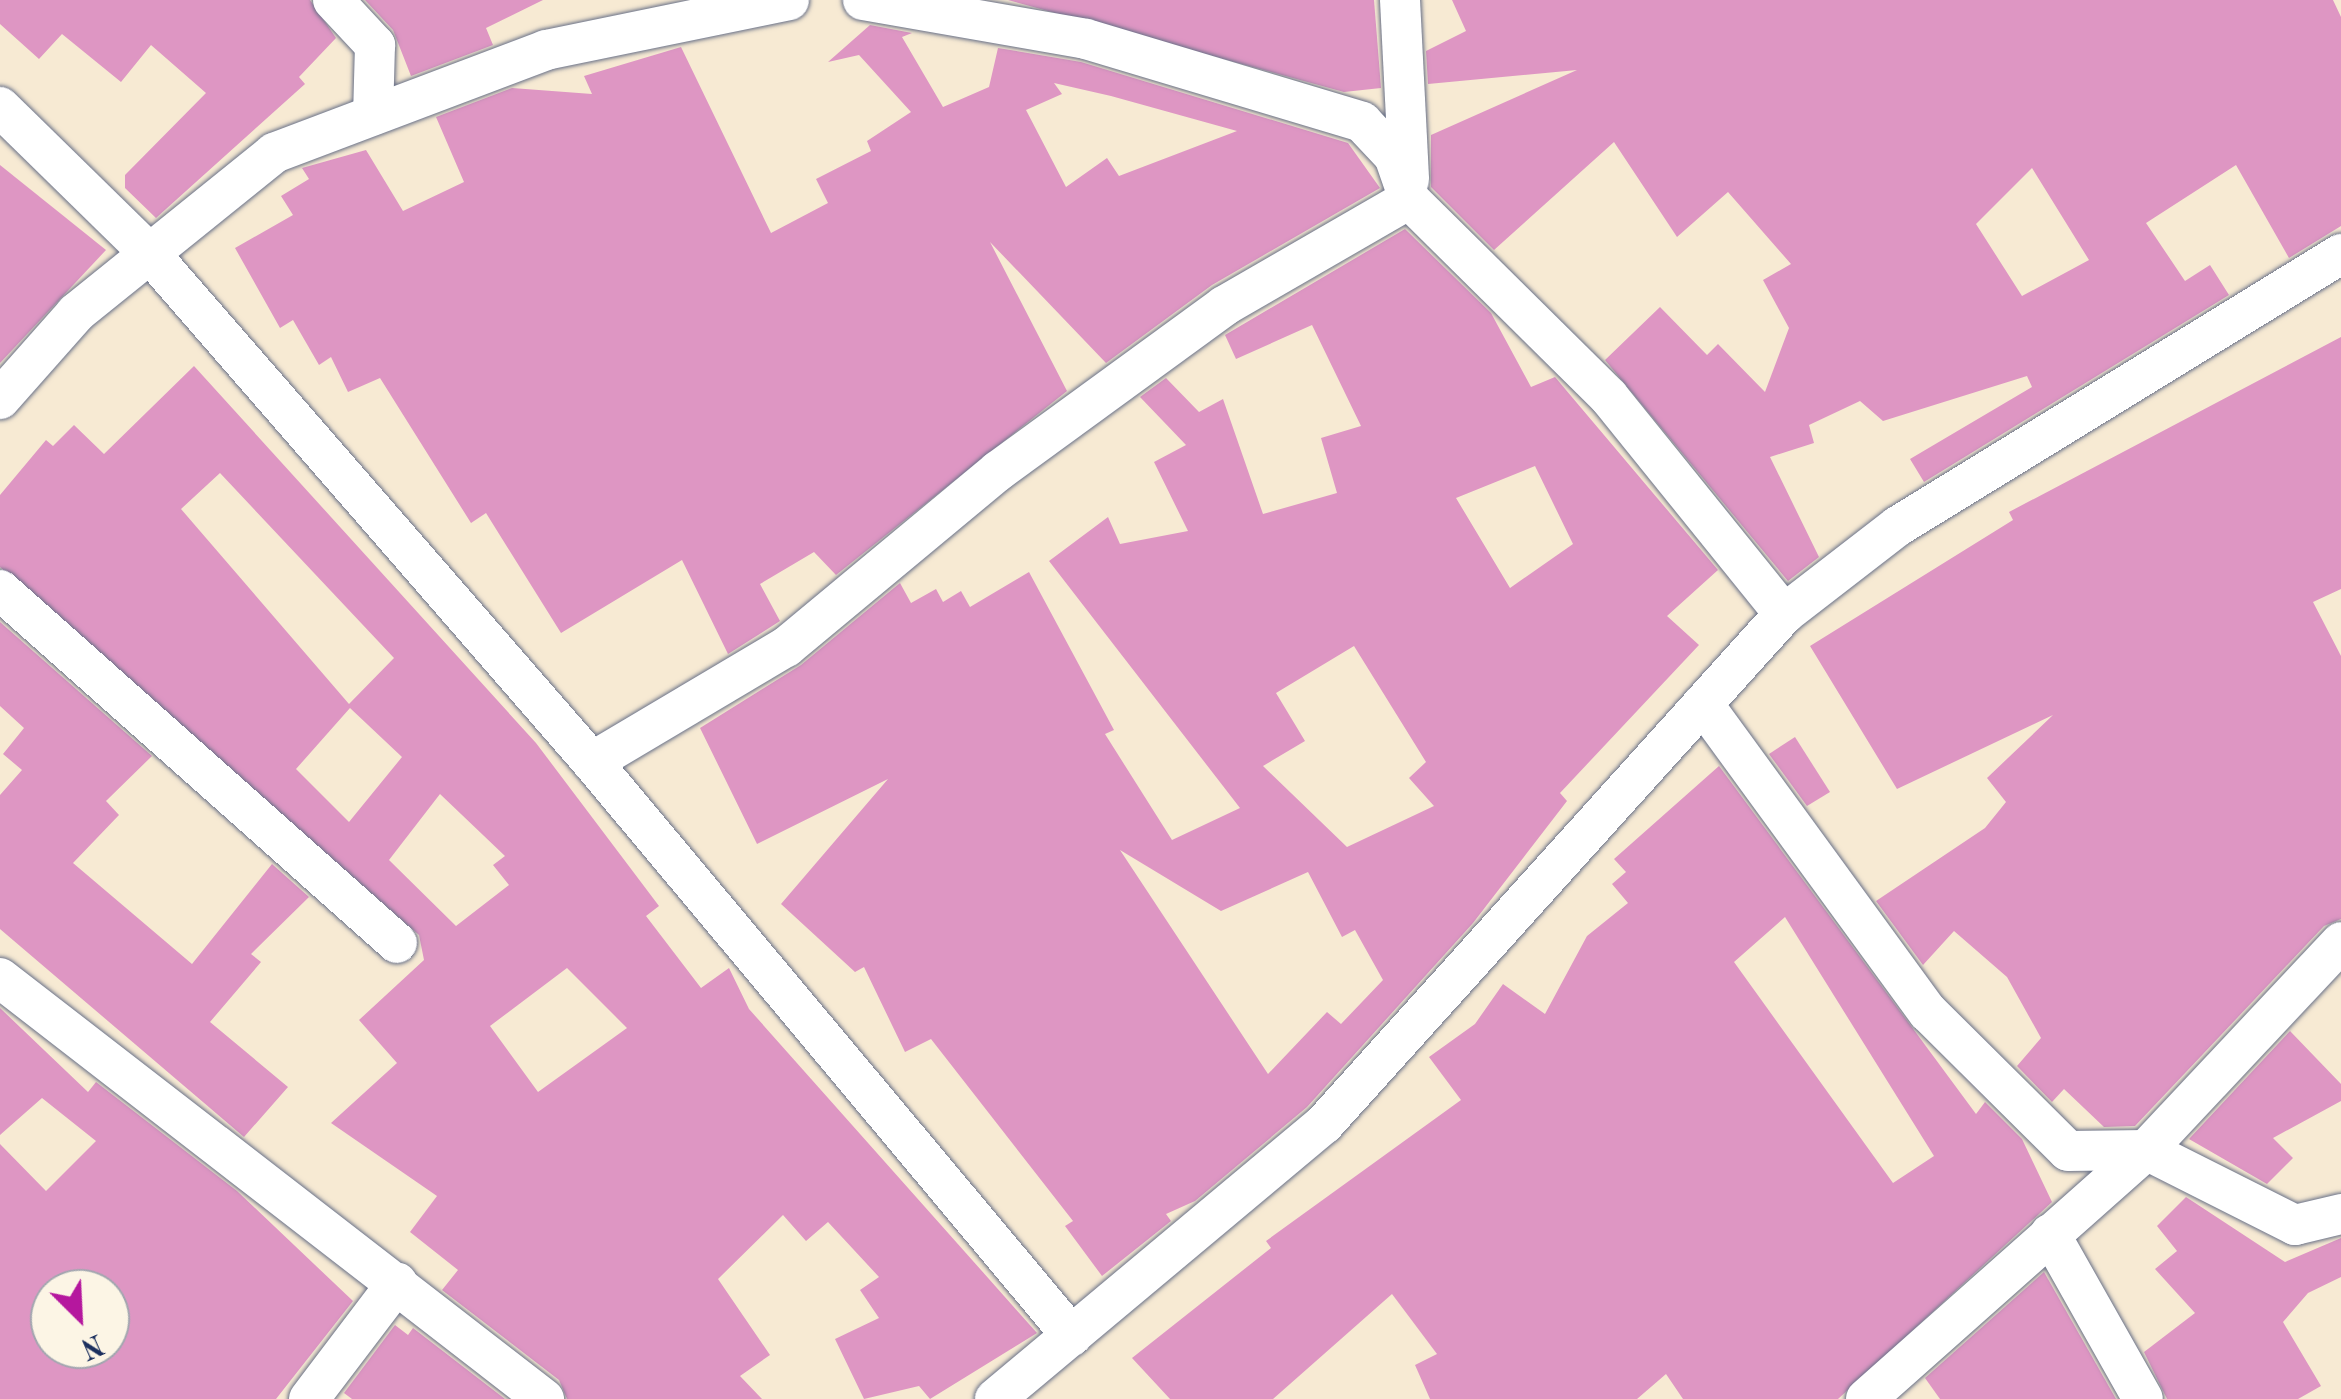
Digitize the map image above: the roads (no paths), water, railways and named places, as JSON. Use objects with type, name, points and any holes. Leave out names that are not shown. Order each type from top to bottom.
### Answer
[{"type":"street","points":[[334,0],[375,44],[372,115]]},
{"type":"street","points":[[0,399],[76,313],[152,256],[274,154],[546,50],[789,0]]},
{"type":"street","points":[[863,0],[1086,39],[1362,122],[1394,156],[1409,198],[1609,398],[1784,614]]},
{"type":"street","points":[[1400,0],[1409,198]]},
{"type":"street","points":[[0,108],[152,256],[592,762],[1072,1336]]},
{"type":"street","points":[[592,762],[786,646],[998,471],[1224,306],[1409,198]]},
{"type":"street","points":[[996,1399],[1324,1124],[1784,614],[1898,526],[2341,254]]},
{"type":"street","points":[[0,590],[397,943]]},
{"type":"street","points":[[1704,704],[1980,1072],[2068,1150],[2146,1150],[2295,1225],[2341,1214]]},
{"type":"street","points":[[1866,1399],[2146,1150],[2341,942]]},
{"type":"street","points":[[0,978],[544,1399]]},
{"type":"street","points":[[2050,1234],[2143,1399]]},
{"type":"street","points":[[309,1399],[397,1284]]}]
